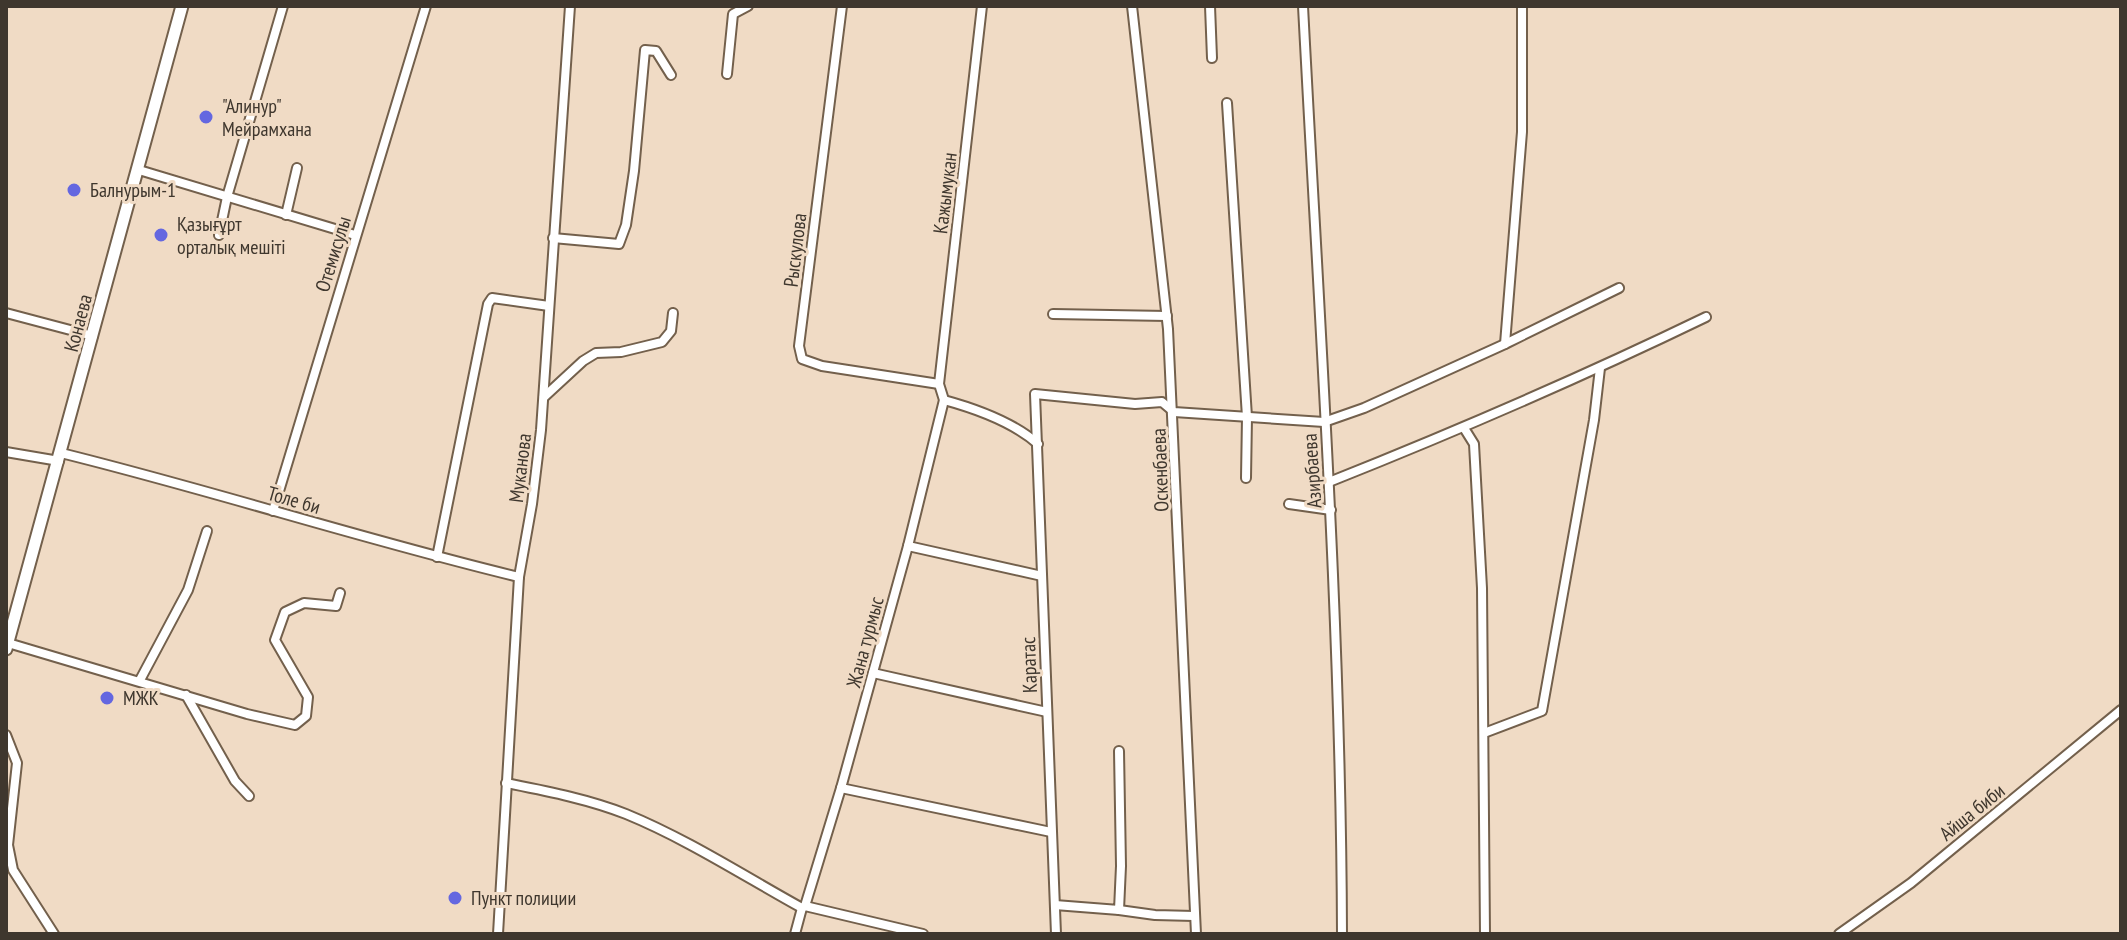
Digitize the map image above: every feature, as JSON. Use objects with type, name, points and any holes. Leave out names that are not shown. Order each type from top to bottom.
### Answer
[{"type":"main road","name":"Конаева","points":[[7,646],[12,608],[60,457],[182,6]]},
{"type":"street","points":[[219,235],[227,197],[283,6]]},
{"type":"street","name":"Отемисулы","points":[[273,511],[426,6]]},
{"type":"street","name":"Муканова","points":[[498,934],[519,577],[532,504],[544,397],[570,6]]},
{"type":"street","points":[[727,74],[733,14],[748,6]]},
{"type":"street","name":"Рыскулова","points":[[842,6],[799,346],[802,359],[822,366],[939,384]]},
{"type":"street","name":"Кажымукан","points":[[939,384],[982,6]]},
{"type":"street","name":"Оскенбаева","points":[[1132,6],[1167,316],[1174,412],[1196,934]]},
{"type":"street","points":[[1210,6],[1212,58]]},
{"type":"street","name":"Азирбаева","points":[[1303,6],[1331,510],[1342,787],[1342,934]]},
{"type":"street","points":[[1505,344],[1522,132],[1522,6]]},
{"type":"street","points":[[553,238],[619,244],[626,225],[634,171],[645,50],[656,51],[666,62],[671,75]]},
{"type":"street","points":[[1227,103],[1247,417],[1246,478]]},
{"type":"street","points":[[286,215],[297,168]]},
{"type":"street","points":[[139,170],[355,235]]},
{"type":"street","points":[[1174,412],[1324,422],[1364,408],[1505,344],[1619,288]]},
{"type":"street","points":[[437,557],[488,304],[492,298],[549,306]]},
{"type":"street","points":[[6,313],[93,336]]},
{"type":"street","points":[[544,397],[560,379],[596,353],[621,352],[662,342],[671,331],[673,313]]},
{"type":"street","points":[[1053,314],[1167,316]]},
{"type":"street","points":[[1329,482],[1464,428],[1706,317]]},
{"type":"street","points":[[1484,733],[1542,711],[1594,420],[1600,368]]},
{"type":"street","points":[[939,384],[944,400],[974,408],[1024,432],[1039,444]]},
{"type":"street","name":"Каратас","points":[[1056,934],[1035,394],[1135,404],[1162,402],[1174,412]]},
{"type":"street","name":"Жана турмыс","points":[[804,907],[873,673],[944,400]]},
{"type":"street","points":[[1464,428],[1474,444],[1482,588],[1485,934]]},
{"type":"street","name":"Толе би","points":[[6,452],[60,457],[519,577]]},
{"type":"street","points":[[1289,504],[1331,510]]},
{"type":"street","points":[[140,680],[188,590],[207,531]]},
{"type":"street","points":[[908,546],[1042,576]]},
{"type":"street","points":[[7,646],[295,725],[306,716],[308,697],[275,640],[285,612],[304,603],[336,606],[340,593]]},
{"type":"street","points":[[873,673],[1047,712]]},
{"type":"street","points":[[185,694],[235,781],[249,796]]},
{"type":"street","name":"Айша биби","points":[[1839,934],[1911,883],[2121,710]]},
{"type":"street","points":[[6,735],[17,763],[8,845],[13,870],[54,934]]},
{"type":"street","points":[[1119,751],[1119,910]]},
{"type":"street","points":[[506,783],[558,793],[624,814],[664,831],[804,907],[923,934]]},
{"type":"street","points":[[841,788],[1051,832]]},
{"type":"street","points":[[1055,905],[1194,916]]},
{"type":"street","points":[[795,934],[804,907]]},
{"type":"place","name":"\"Алинур\" Мейрамхана","points":[[206,117]]},
{"type":"place","name":"Балнурым-1","points":[[74,190]]},
{"type":"place","name":"Қазығұрт орталық мешіті","points":[[161,235]]},
{"type":"place","name":"МЖК","points":[[107,698]]},
{"type":"place","name":"Пункт полиции","points":[[455,898]]}]
